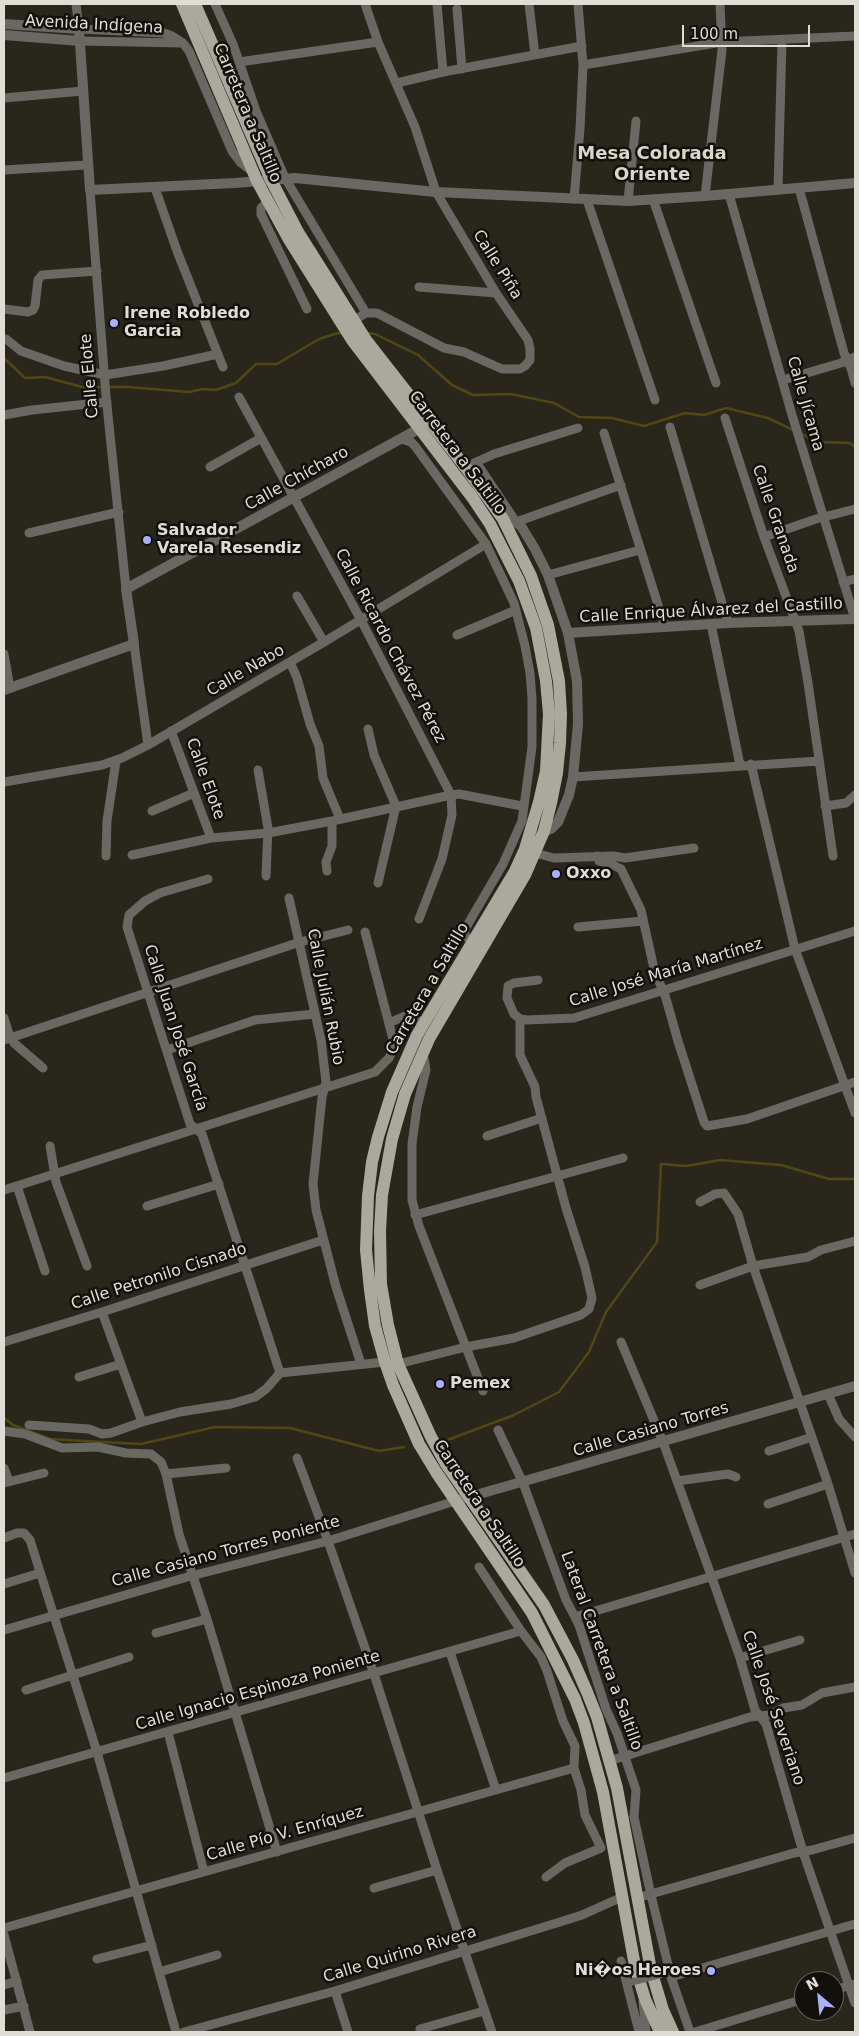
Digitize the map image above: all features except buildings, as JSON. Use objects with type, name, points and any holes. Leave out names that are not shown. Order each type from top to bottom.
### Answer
[{"type":"main road","name":"Carretera a Saltillo","points":[[182,4],[255,176],[302,262],[424,426],[471,465],[524,560],[548,625],[558,681],[560,743],[557,773],[544,831],[510,904],[423,1052],[398,1114],[383,1180],[380,1214],[382,1284],[388,1325],[398,1364],[431,1437],[469,1497],[517,1563],[555,1625],[587,1692],[617,1788],[655,1983],[673,2032]]},
{"type":"main road","name":"Carretera a Saltillo","points":[[195,4],[272,180],[298,232],[351,328],[366,340],[498,538],[526,597],[542,653],[549,714],[546,771],[531,830],[515,870],[474,942],[424,1023],[392,1092],[378,1137],[368,1196],[366,1250],[375,1326],[385,1362],[403,1409],[420,1444],[456,1501],[532,1613],[575,1698],[603,1792],[637,1985],[660,2032]]},
{"type":"street","name":"Calle Elote","points":[[76,4],[106,399],[126,589],[148,745]]},
{"type":"street","points":[[215,4],[239,62],[256,111],[285,178],[366,313],[351,328]]},
{"type":"street","name":"Calle Piña","points":[[365,4],[378,42],[415,128],[436,192],[496,293],[530,345],[530,360],[520,369],[508,370],[496,367],[464,352],[444,348],[377,313],[366,313]]},
{"type":"street","points":[[437,4],[443,72]]},
{"type":"street","points":[[529,4],[535,56]]},
{"type":"street","points":[[574,199],[583,65],[578,5],[588,4]]},
{"type":"street","points":[[705,196],[722,42],[720,4]]},
{"type":"street","points":[[457,9],[462,69]]},
{"type":"street","name":"Avenida Indígena","points":[[4,24],[164,33],[172,36],[183,43],[189,51],[232,151],[241,163],[255,176]]},
{"type":"street","name":"Avenida Indígena","points":[[4,35],[80,41],[183,43]]},
{"type":"street","points":[[583,65],[722,42],[782,41],[855,36]]},
{"type":"street","points":[[778,190],[782,41]]},
{"type":"street","points":[[239,62],[378,42]]},
{"type":"street","points":[[397,83],[443,72],[582,46]]},
{"type":"street","points":[[4,98],[83,91]]},
{"type":"street","points":[[628,200],[636,121]]},
{"type":"street","points":[[4,170],[87,165]]},
{"type":"street","points":[[90,190],[155,188],[255,176],[272,180],[306,178],[436,192],[587,200],[628,200],[705,196],[855,183]]},
{"type":"street","points":[[155,188],[177,251],[223,367]]},
{"type":"street","points":[[799,188],[851,358],[855,383]]},
{"type":"street","name":"Calle Jícama","points":[[729,194],[792,415],[855,620]]},
{"type":"street","points":[[653,199],[716,383]]},
{"type":"street","points":[[587,200],[654,400]]},
{"type":"street","points":[[268,202],[261,208],[261,214],[307,309]]},
{"type":"street","points":[[4,309],[28,312],[33,310],[38,280],[42,275],[96,271]]},
{"type":"street","points":[[419,286],[496,293]]},
{"type":"street","points":[[6,339],[21,351],[64,366],[105,377],[218,354]]},
{"type":"street","points":[[783,380],[851,358]]},
{"type":"street","name":"Calle Ricardo Chávez Pérez","points":[[240,397],[361,620],[452,795]]},
{"type":"street","points":[[4,415],[106,399]]},
{"type":"street","name":"Calle Granada","points":[[725,418],[764,538],[795,622],[808,683],[833,856]]},
{"type":"street","name":"Calle Chícharo","points":[[126,589],[424,426]]},
{"type":"street","points":[[670,427],[728,623]]},
{"type":"street","points":[[544,831],[555,826],[563,814],[572,777],[578,724],[574,661],[568,633],[548,575],[535,549],[471,465],[494,454],[578,428]]},
{"type":"street","points":[[604,433],[665,627]]},
{"type":"street","points":[[210,467],[261,438]]},
{"type":"street","points":[[401,439],[411,442],[416,446],[486,544],[516,610],[528,658],[532,700],[532,747],[520,825],[503,864],[465,929],[465,936],[474,942]]},
{"type":"street","points":[[502,519],[516,522],[621,485]]},
{"type":"street","points":[[764,538],[824,517],[855,509]]},
{"type":"street","points":[[29,533],[119,512]]},
{"type":"street","name":"Calle Nabo","points":[[4,782],[116,761],[148,745],[290,662],[486,544]]},
{"type":"street","points":[[548,575],[640,550]]},
{"type":"street","points":[[843,582],[855,579]]},
{"type":"street","points":[[297,596],[324,642]]},
{"type":"street","points":[[457,635],[516,610]]},
{"type":"street","name":"Calle Enrique Álvarez del Castillo","points":[[568,633],[728,623],[855,620]]},
{"type":"street","points":[[711,624],[740,765]]},
{"type":"street","points":[[4,654],[7,689],[134,644]]},
{"type":"street","points":[[290,662],[298,678],[308,716],[319,746],[323,778],[336,820],[332,846],[326,862],[327,871]]},
{"type":"street","points":[[368,729],[374,755],[396,806],[378,883]]},
{"type":"street","name":"Calle Elote","points":[[171,731],[211,838]]},
{"type":"street","points":[[106,856],[107,821],[116,761]]},
{"type":"street","points":[[572,777],[819,761]]},
{"type":"street","points":[[751,764],[795,949],[855,1113]]},
{"type":"street","points":[[258,770],[268,833],[266,876]]},
{"type":"street","points":[[152,811],[194,793]]},
{"type":"street","points":[[132,856],[211,838],[268,833],[452,795],[463,795],[522,806]]},
{"type":"street","points":[[419,919],[442,859],[452,814],[452,795]]},
{"type":"street","points":[[825,806],[846,802],[855,795]]},
{"type":"street","points":[[535,853],[554,858],[597,856],[625,858],[694,848]]},
{"type":"street","points":[[597,856],[600,860],[614,865],[624,873],[641,910],[655,973],[704,1122],[707,1126],[747,1119],[855,1082]]},
{"type":"street","points":[[503,864],[515,870]]},
{"type":"street","name":"Calle Juan José García","points":[[208,879],[153,896],[137,906],[129,915],[127,927],[190,1124],[202,1134],[280,1373]]},
{"type":"street","name":"Calle Julián Rubio","points":[[289,898],[316,1014],[326,1082],[322,1097],[313,1184],[316,1210],[323,1240],[361,1364]]},
{"type":"street","points":[[578,927],[642,921]]},
{"type":"street","points":[[7,1039],[300,942],[348,930]]},
{"type":"street","name":"Calle José María Martínez","points":[[520,1019],[579,1018],[855,930]]},
{"type":"street","points":[[4,1190],[375,1072],[386,1063],[394,1048],[365,932]]},
{"type":"street","points":[[398,1364],[520,1336],[581,1315],[588,1311],[590,1306],[592,1298],[590,1285],[536,1097],[535,1087],[520,1055],[520,1019],[511,1010],[507,998],[507,989],[514,982],[538,980]]},
{"type":"street","points":[[166,1050],[255,1020],[316,1014]]},
{"type":"street","points":[[389,1023],[407,1015],[424,1023]]},
{"type":"street","points":[[4,1018],[7,1039],[43,1068]]},
{"type":"street","points":[[394,1048],[409,1052]]},
{"type":"street","points":[[423,1052],[426,1070],[416,1114],[411,1153],[412,1200],[415,1214],[483,1391]]},
{"type":"street","points":[[487,1136],[542,1118]]},
{"type":"street","points":[[50,1146],[54,1174],[87,1266]]},
{"type":"street","points":[[415,1214],[624,1158]]},
{"type":"street","points":[[147,1206],[219,1184]]},
{"type":"street","points":[[17,1186],[45,1271]]},
{"type":"street","points":[[700,1202],[724,1193],[738,1214],[753,1266],[828,1484],[855,1573]]},
{"type":"street","name":"Calle Petronilo Cisnado","points":[[4,1342],[323,1240]]},
{"type":"street","points":[[700,1285],[753,1266],[808,1257],[821,1250],[855,1241]]},
{"type":"street","points":[[102,1312],[142,1422]]},
{"type":"street","name":"Calle José Severiano","points":[[621,1342],[663,1442],[740,1658],[753,1705],[766,1724],[804,1852],[852,1985],[855,2003]]},
{"type":"street","points":[[30,1425],[89,1429],[102,1434],[180,1412],[231,1404],[255,1397],[266,1389],[280,1373],[385,1362]]},
{"type":"street","points":[[80,1377],[121,1364]]},
{"type":"street","name":"Calle Casiano Torres","points":[[456,1501],[855,1386]]},
{"type":"street","points":[[828,1394],[839,1419],[855,1436]]},
{"type":"street","name":"Lateral Carretera a Saltillo","points":[[498,1430],[523,1483],[566,1600],[575,1618],[637,1794],[634,1817],[651,1895],[671,1977],[690,2032]]},
{"type":"street","points":[[4,1431],[25,1434],[62,1448],[98,1447],[126,1453],[151,1454],[160,1462],[166,1474],[177,1526],[236,1713],[277,1852]]},
{"type":"street","points":[[98,1447],[102,1434]]},
{"type":"street","points":[[769,1451],[812,1437]]},
{"type":"street","points":[[297,1458],[328,1540],[374,1674],[437,1870],[492,2032]]},
{"type":"street","points":[[4,1468],[7,1482],[44,1473]]},
{"type":"street","points":[[166,1474],[226,1468]]},
{"type":"street","points":[[677,1481],[728,1474],[736,1476]]},
{"type":"street","points":[[768,1504],[828,1484]]},
{"type":"street","name":"Calle Casiano Torres Poniente","points":[[4,1630],[53,1614],[328,1540],[456,1501]]},
{"type":"street","points":[[4,1538],[24,1533],[30,1540],[97,1752],[176,2032]]},
{"type":"street","points":[[575,1618],[855,1534]]},
{"type":"street","points":[[479,1567],[521,1631],[541,1657],[563,1721],[575,1746],[574,1768],[581,1790],[586,1820],[601,1848],[565,1863],[546,1878]]},
{"type":"street","points":[[4,1584],[40,1573]]},
{"type":"street","points":[[156,1633],[207,1619]]},
{"type":"street","name":"Calle Ignacio Espinoza Poniente","points":[[4,1778],[521,1631]]},
{"type":"street","points":[[740,1658],[800,1640]]},
{"type":"street","points":[[450,1652],[496,1790]]},
{"type":"street","points":[[26,1690],[129,1657]]},
{"type":"street","points":[[610,1761],[750,1717],[769,1715],[783,1708],[805,1703],[826,1692],[855,1687]]},
{"type":"street","points":[[168,1732],[204,1872]]},
{"type":"street","name":"Calle Pío V. Enríquez","points":[[4,1928],[574,1768]]},
{"type":"street","points":[[637,1898],[794,1853],[855,1838]]},
{"type":"street","points":[[374,1888],[437,1870]]},
{"type":"street","name":"Calle Quirino Rivera","points":[[184,2032],[335,1991],[582,1915],[622,1897]]},
{"type":"street","points":[[671,1977],[855,1924]]},
{"type":"street","points":[[4,1935],[30,2032]]},
{"type":"street","points":[[97,1959],[152,1945]]},
{"type":"street","points":[[159,1972],[217,1955]]},
{"type":"street","points":[[621,1961],[639,2032]]},
{"type":"street","points":[[646,2032],[637,1985],[662,1974]]},
{"type":"street","points":[[4,1984],[17,1981]]},
{"type":"street","points":[[335,1991],[348,2032]]},
{"type":"street","points":[[695,2032],[794,2002]]},
{"type":"street","points":[[4,2010],[24,2006]]},
{"type":"street","points":[[420,2029],[484,2011]]},
{"type":"street","points":[[216,2024],[222,2032]]},
{"type":"waterway","points":[[108,387],[189,392],[203,389],[216,390],[236,383],[256,364],[277,364],[319,339],[344,333]]},
{"type":"waterway","points":[[367,333],[375,334],[418,355],[452,385],[473,395],[511,394],[554,403],[579,417],[612,418],[644,426],[685,413],[704,415],[726,408],[768,418],[795,431]]},
{"type":"waterway","points":[[4,358],[25,378],[45,377],[86,388],[103,387]]},
{"type":"waterway","points":[[800,433],[817,442],[850,443],[855,447]]},
{"type":"waterway","points":[[442,1442],[514,1415],[559,1392],[589,1352],[606,1312],[657,1242],[661,1164],[687,1166],[720,1160],[781,1165],[829,1179],[855,1179]]},
{"type":"waterway","points":[[4,1418],[13,1425],[50,1439],[141,1444],[215,1427],[290,1428],[379,1451],[404,1447]]},
{"type":"place","name":"Irene Robledo Garcia","points":[[114,323]]},
{"type":"place","name":"Salvador Varela Resendiz","points":[[147,540]]},
{"type":"place","name":"Oxxo","points":[[556,874]]},
{"type":"place","name":"Pemex","points":[[440,1384]]},
{"type":"place","name":"Ni�os Heroes","points":[[711,1971]]},
{"type":"district","name":"Mesa Colorada Oriente","points":[[652,164]]}]
